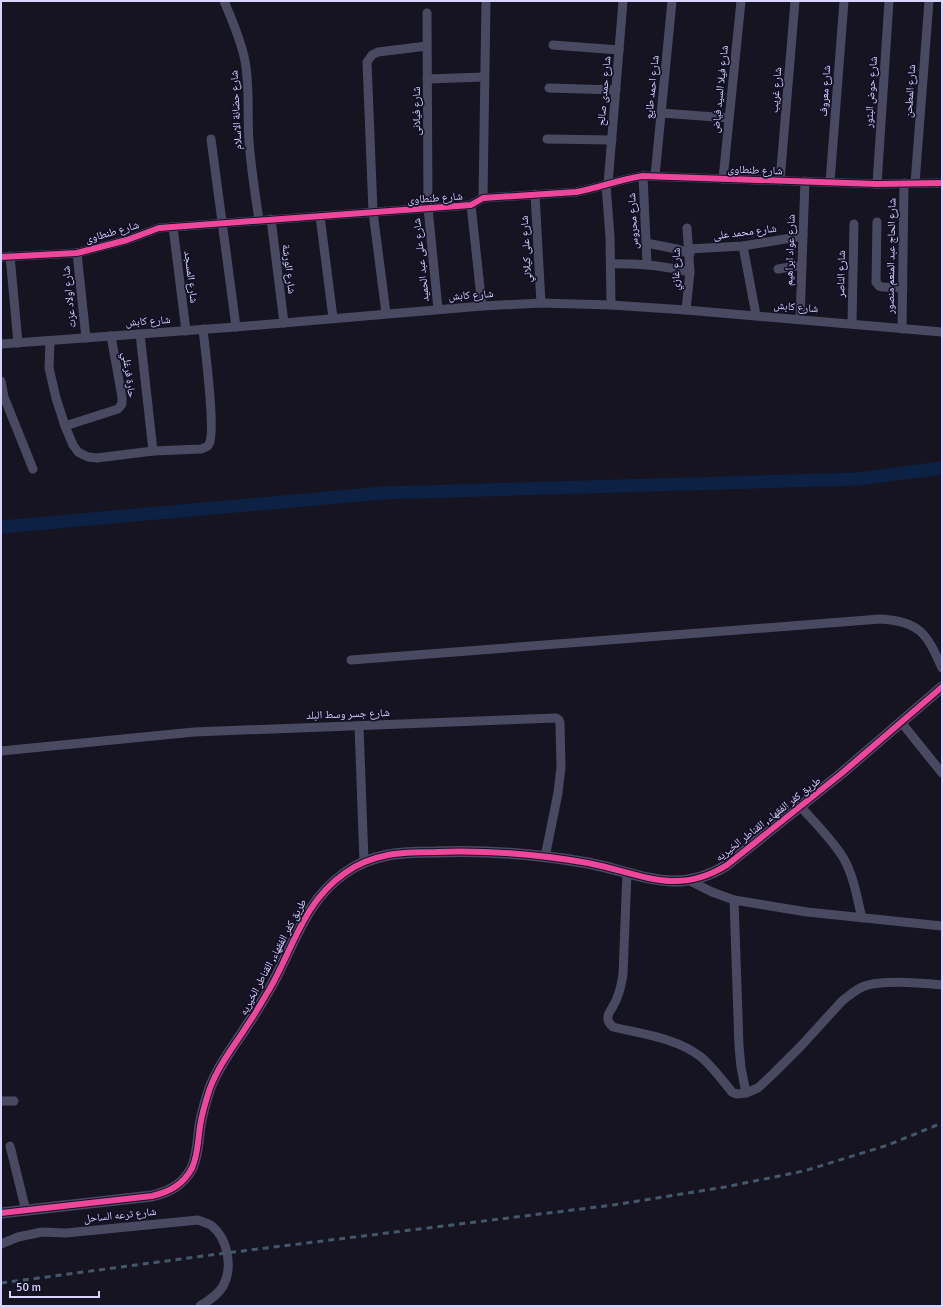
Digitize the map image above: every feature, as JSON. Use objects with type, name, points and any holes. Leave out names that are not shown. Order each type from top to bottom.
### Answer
[{"type":"street","name":"شارع حضانة الاسلام","points":[[224,1],[237,32],[245,61],[248,91],[250,152],[259,220]]},
{"type":"street","points":[[483,198],[486,1]]},
{"type":"street","name":"شارع حمدى صالح","points":[[611,305],[611,264],[607,184],[623,1]]},
{"type":"street","name":"شارع احمد طايع","points":[[655,176],[672,1]]},
{"type":"street","name":"شارع فيلا السيد فياض","points":[[723,179],[741,1]]},
{"type":"street","name":"شارع غريب","points":[[780,181],[795,1]]},
{"type":"street","name":"شارع معروف","points":[[830,182],[844,1]]},
{"type":"street","name":"شارع حوض البثور","points":[[877,184],[889,1]]},
{"type":"street","name":"شارع المطحن","points":[[915,183],[930,1]]},
{"type":"street","name":"شارع فيلانى","points":[[427,13],[428,208]]},
{"type":"street","points":[[553,45],[619,50]]},
{"type":"street","points":[[386,313],[373,212],[367,62],[372,55],[378,52],[427,46]]},
{"type":"street","points":[[427,79],[484,77]]},
{"type":"street","points":[[549,88],[616,90]]},
{"type":"street","points":[[661,113],[729,118]]},
{"type":"street","points":[[211,139],[236,327]]},
{"type":"street","points":[[547,139],[612,140]]},
{"type":"street","name":"شارع طنطاوى","points":[[5,257],[77,253],[127,240],[159,228],[471,205],[483,198],[576,192],[626,178],[643,176],[877,184],[942,183]]},
{"type":"street","name":"شارع محروس","points":[[643,176],[647,264]]},
{"type":"street","name":"شارع عواد ابراهيم","points":[[800,319],[805,181]]},
{"type":"street","name":"شارع الحاج عبد المنعم منصور","points":[[902,329],[904,184]]},
{"type":"street","name":"شارع على كيلاني","points":[[535,194],[541,303]]},
{"type":"street","points":[[471,205],[482,306]]},
{"type":"street","name":"شارع على عبد الحميد","points":[[428,208],[438,309]]},
{"type":"street","points":[[320,216],[332,318]]},
{"type":"street","name":"شارع الورشة","points":[[271,219],[284,322]]},
{"type":"street","points":[[877,222],[876,282],[882,287],[903,288]]},
{"type":"street","name":"شارع الناصر","points":[[852,324],[854,224]]},
{"type":"street","name":"شارع المسجد","points":[[173,227],[186,331]]},
{"type":"street","name":"شارع غازي","points":[[686,310],[690,272],[690,252],[687,228]]},
{"type":"street","name":"شارع محمد على","points":[[690,252],[743,246],[803,236]]},
{"type":"street","points":[[646,243],[690,252]]},
{"type":"street","points":[[743,246],[756,316]]},
{"type":"street","name":"شارع اولاد عزت","points":[[77,253],[86,338]]},
{"type":"street","points":[[5,257],[18,343]]},
{"type":"street","points":[[611,264],[647,264],[670,267],[690,272]]},
{"type":"street","points":[[778,269],[802,265]]},
{"type":"street","name":"شارع كابش","points":[[1,344],[236,327],[438,309],[541,303],[611,305],[686,310],[942,332]]},
{"type":"street","points":[[50,341],[49,368],[56,398],[65,426],[78,452],[88,457],[97,458],[153,451],[201,449],[206,448],[209,445],[211,433],[210,403],[203,329]]},
{"type":"street","points":[[140,334],[153,451]]},
{"type":"street","name":"حارة فرغلي","points":[[65,426],[118,409],[122,404],[111,336]]},
{"type":"street","points":[[1,381],[4,396],[33,469]]},
{"type":"street","points":[[351,660],[880,619],[896,620],[910,624],[920,630],[931,643],[942,668]]},
{"type":"street","name":"طريق كفر الفقهاء, القناطر الخيريه","points":[[1,1213],[152,1196],[165,1193],[176,1187],[186,1178],[193,1167],[204,1105],[218,1071],[270,989],[304,918],[315,900],[335,880],[346,872],[364,862],[387,855],[411,852],[448,851],[500,852],[545,857],[586,863],[661,881],[690,881],[703,877],[716,872],[727,865],[942,687]]},
{"type":"street","name":"شارع جسر وسط البلد","points":[[1,751],[194,732],[552,718],[559,720],[560,767],[558,793],[545,857]]},
{"type":"street","points":[[901,722],[942,773]]},
{"type":"street","points":[[359,726],[364,862]]},
{"type":"street","points":[[800,806],[830,840],[844,859],[852,879],[862,918]]},
{"type":"street","points":[[627,872],[623,974],[621,990],[616,1002],[608,1014],[609,1024],[613,1027],[686,1047],[701,1057],[732,1092],[736,1094],[746,1093],[758,1088],[842,1001],[854,991],[867,985],[883,983],[942,985]]},
{"type":"street","points":[[690,881],[712,892],[734,900],[807,912],[942,926]]},
{"type":"street","points":[[734,900],[739,1046],[746,1093]]},
{"type":"street","points":[[1,1101],[14,1101]]},
{"type":"street","points":[[10,1146],[26,1211]]},
{"type":"street","name":"شارع ترعه الساحل","points":[[1,1244],[18,1237],[42,1232],[66,1233],[198,1220],[211,1226],[221,1238],[229,1264],[228,1276],[223,1287],[215,1296],[200,1306]]},
{"type":"waterway","points":[[1,527],[383,493],[858,479],[942,468]]},
{"type":"railway","points":[[1,1283],[226,1253],[613,1205],[725,1187],[804,1171],[888,1145],[942,1123]]},
{"type":"cycle path","points":[[1,257],[77,253],[127,240],[159,228],[471,205],[483,198],[576,192],[643,176],[877,184],[942,183]]},
{"type":"cycle path","points":[[1,1213],[152,1196],[170,1190],[180,1183],[188,1174],[194,1163],[197,1153],[203,1111],[210,1088],[218,1071],[269,990],[309,912],[331,885],[355,867],[377,858],[399,853],[473,852],[512,853],[569,860],[607,867],[658,880],[691,880],[709,875],[727,865],[842,773],[942,687]]}]
